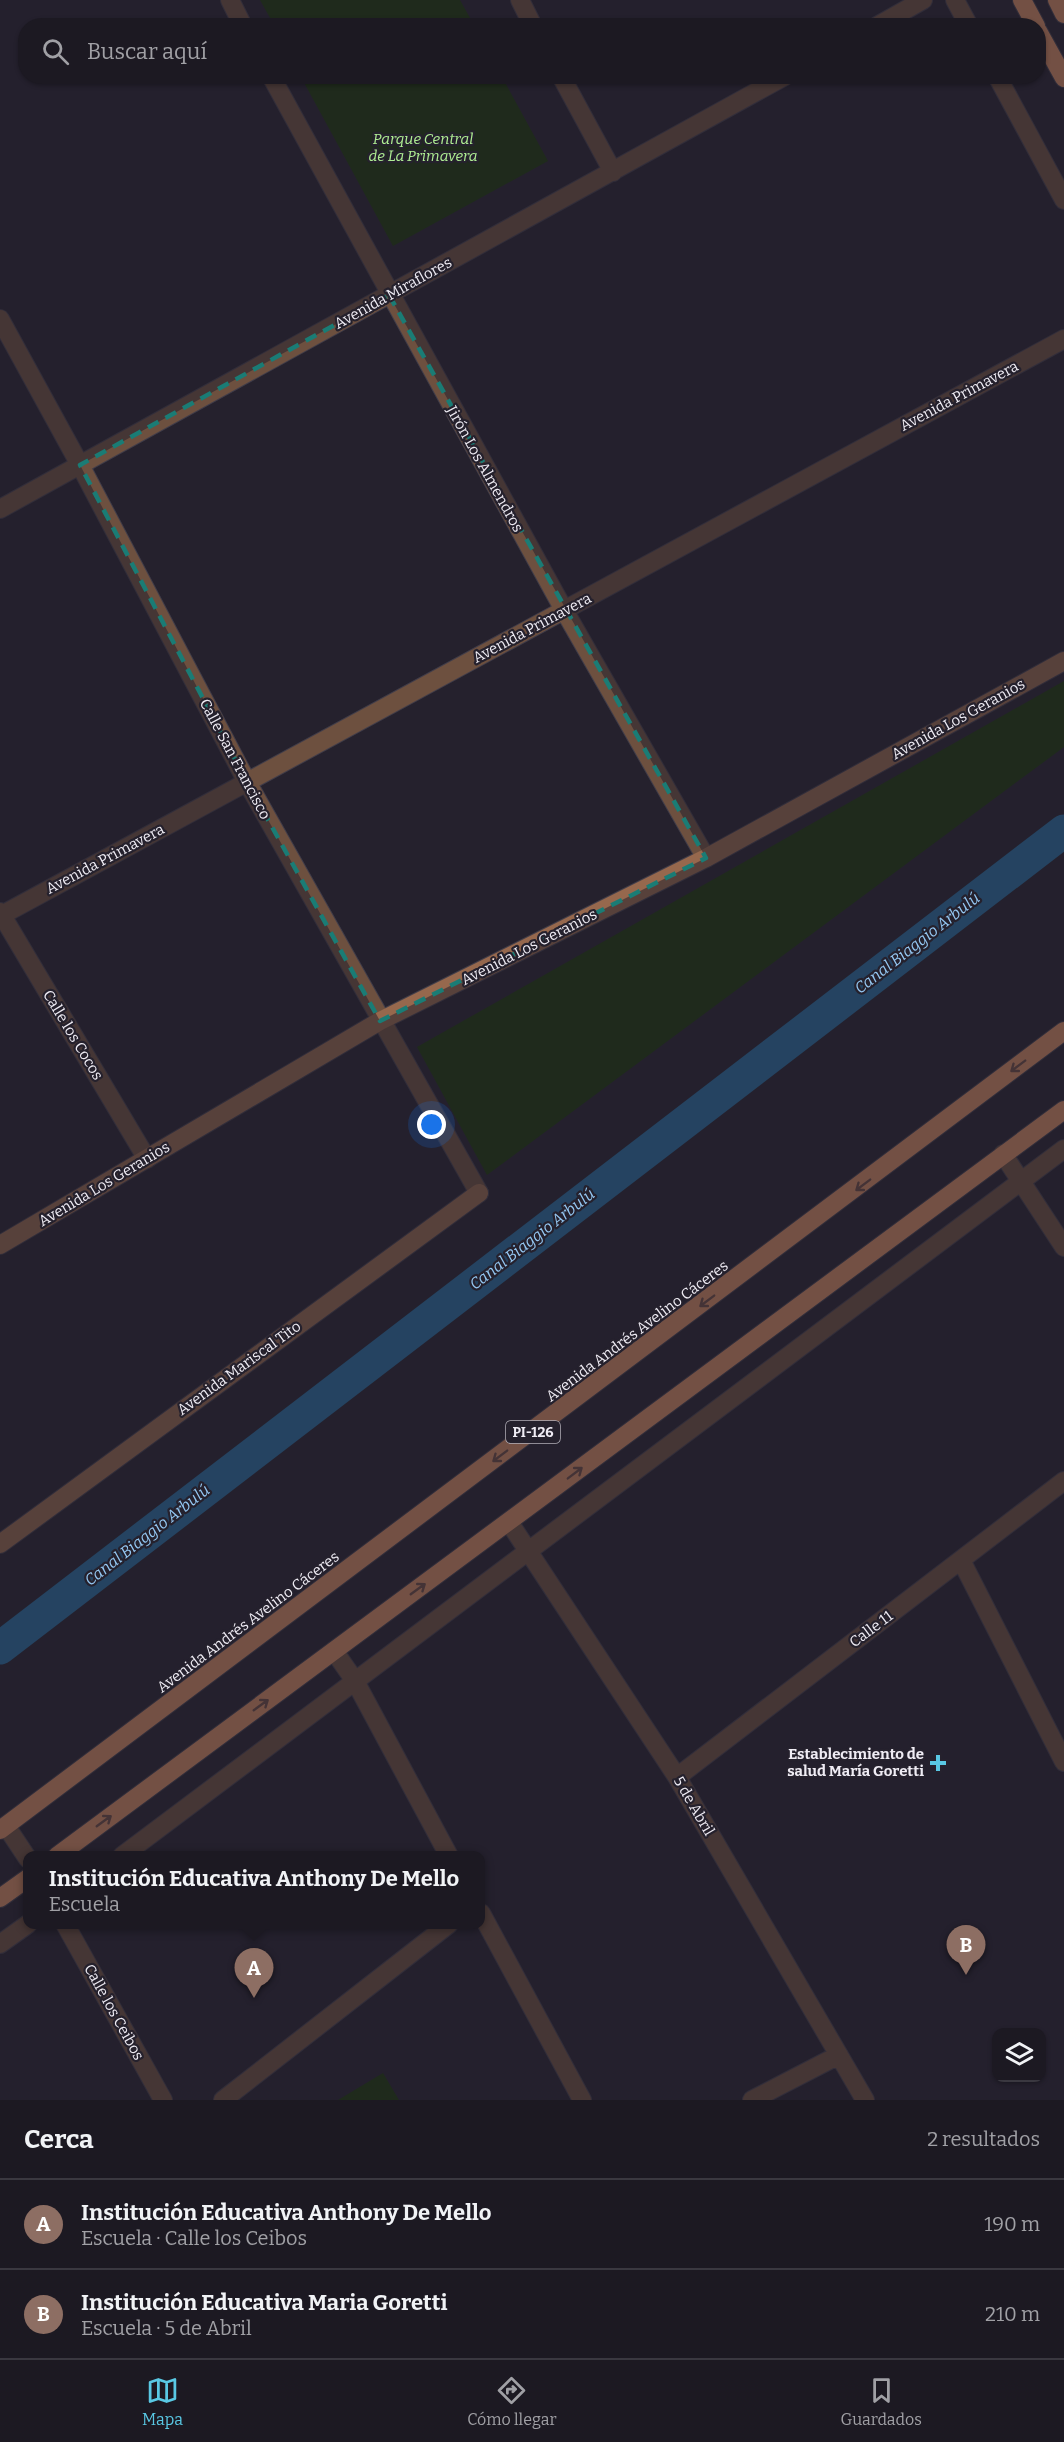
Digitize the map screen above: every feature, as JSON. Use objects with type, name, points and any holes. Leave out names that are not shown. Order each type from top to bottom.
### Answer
[{"type":"highway","points":[[1022,0],[1032,18]]},
{"type":"highway","points":[[1057,0],[1064,14]]},
{"type":"highway","points":[[1046,45],[1064,78]]},
{"type":"highway","name":"Avenida Andrés Avelino Cáceres","points":[[3,1828],[835,1205],[1064,1030]]},
{"type":"highway","points":[[64,1851],[1064,1110]]},
{"type":"highway","points":[[0,1898],[23,1881]]},
{"type":"street","points":[[230,0],[239,18]]},
{"type":"street","points":[[520,0],[529,18]]},
{"type":"street","points":[[891,18],[924,0]]},
{"type":"street","points":[[955,0],[965,18]]},
{"type":"street","name":"Jirón Los Almendros","points":[[275,84],[389,295],[564,610],[706,858]]},
{"type":"street","points":[[565,84],[612,172]]},
{"type":"street","name":"Avenida Miraflores","points":[[0,509],[771,84]]},
{"type":"street","points":[[1001,84],[1064,200]]},
{"type":"street","name":"Calle San Francisco","points":[[0,320],[80,465],[247,782],[479,1193]]},
{"type":"street","name":"Avenida Primavera","points":[[1,914],[1064,339]]},
{"type":"street","name":"Avenida Los Geranios","points":[[0,1245],[380,1021],[706,858],[1064,661]]},
{"type":"street","name":"Calle los Cocos","points":[[1,914],[147,1159]]},
{"type":"street","points":[[129,1851],[1064,1149]]},
{"type":"street","points":[[1003,1154],[1064,1247]]},
{"type":"street","name":"Avenida Mariscal Tito","points":[[1,1541],[479,1193]]},
{"type":"street","name":"Calle 11","points":[[677,1777],[1064,1481]]},
{"type":"street","name":"5 de Abril","points":[[508,1522],[677,1777],[865,2100]]},
{"type":"street","points":[[961,1560],[1064,1762]]},
{"type":"street","points":[[334,1651],[355,1681],[447,1851]]},
{"type":"street","points":[[3,1828],[23,1853]]},
{"type":"street","points":[[485,1922],[582,2100]]},
{"type":"street","points":[[0,1944],[23,1928]]},
{"type":"street","name":"Calle los Ceibos","points":[[68,1929],[162,2100]]},
{"type":"street","points":[[223,2100],[443,1929]]},
{"type":"street","points":[[752,2100],[839,2055]]},
{"type":"highlighted area","points":[[389,295],[706,858],[380,1021],[247,782],[80,465]]},
{"type":"green space","points":[[260,0],[460,0],[470,18],[270,18]]},
{"type":"green space","name":"Parque Central de La Primavera","points":[[305,84],[506,84],[548,161],[393,246]]},
{"type":"green space","points":[[1064,681],[1064,747],[487,1175],[417,1047]]},
{"type":"green space","points":[[383,2073],[399,2100],[338,2100]]},
{"type":"waterway","name":"Canal Biaggio Arbulú","points":[[0,1648],[1064,831]]},
{"type":"place","name":"Establecimiento de salud María Goretti","points":[[938,1763]]},
{"type":"place","name":"Institución Educativa Maria Goretti","points":[[966,1975]]},
{"type":"place","name":"Institución Educativa Anthony De Mello","points":[[254,1998]]}]
